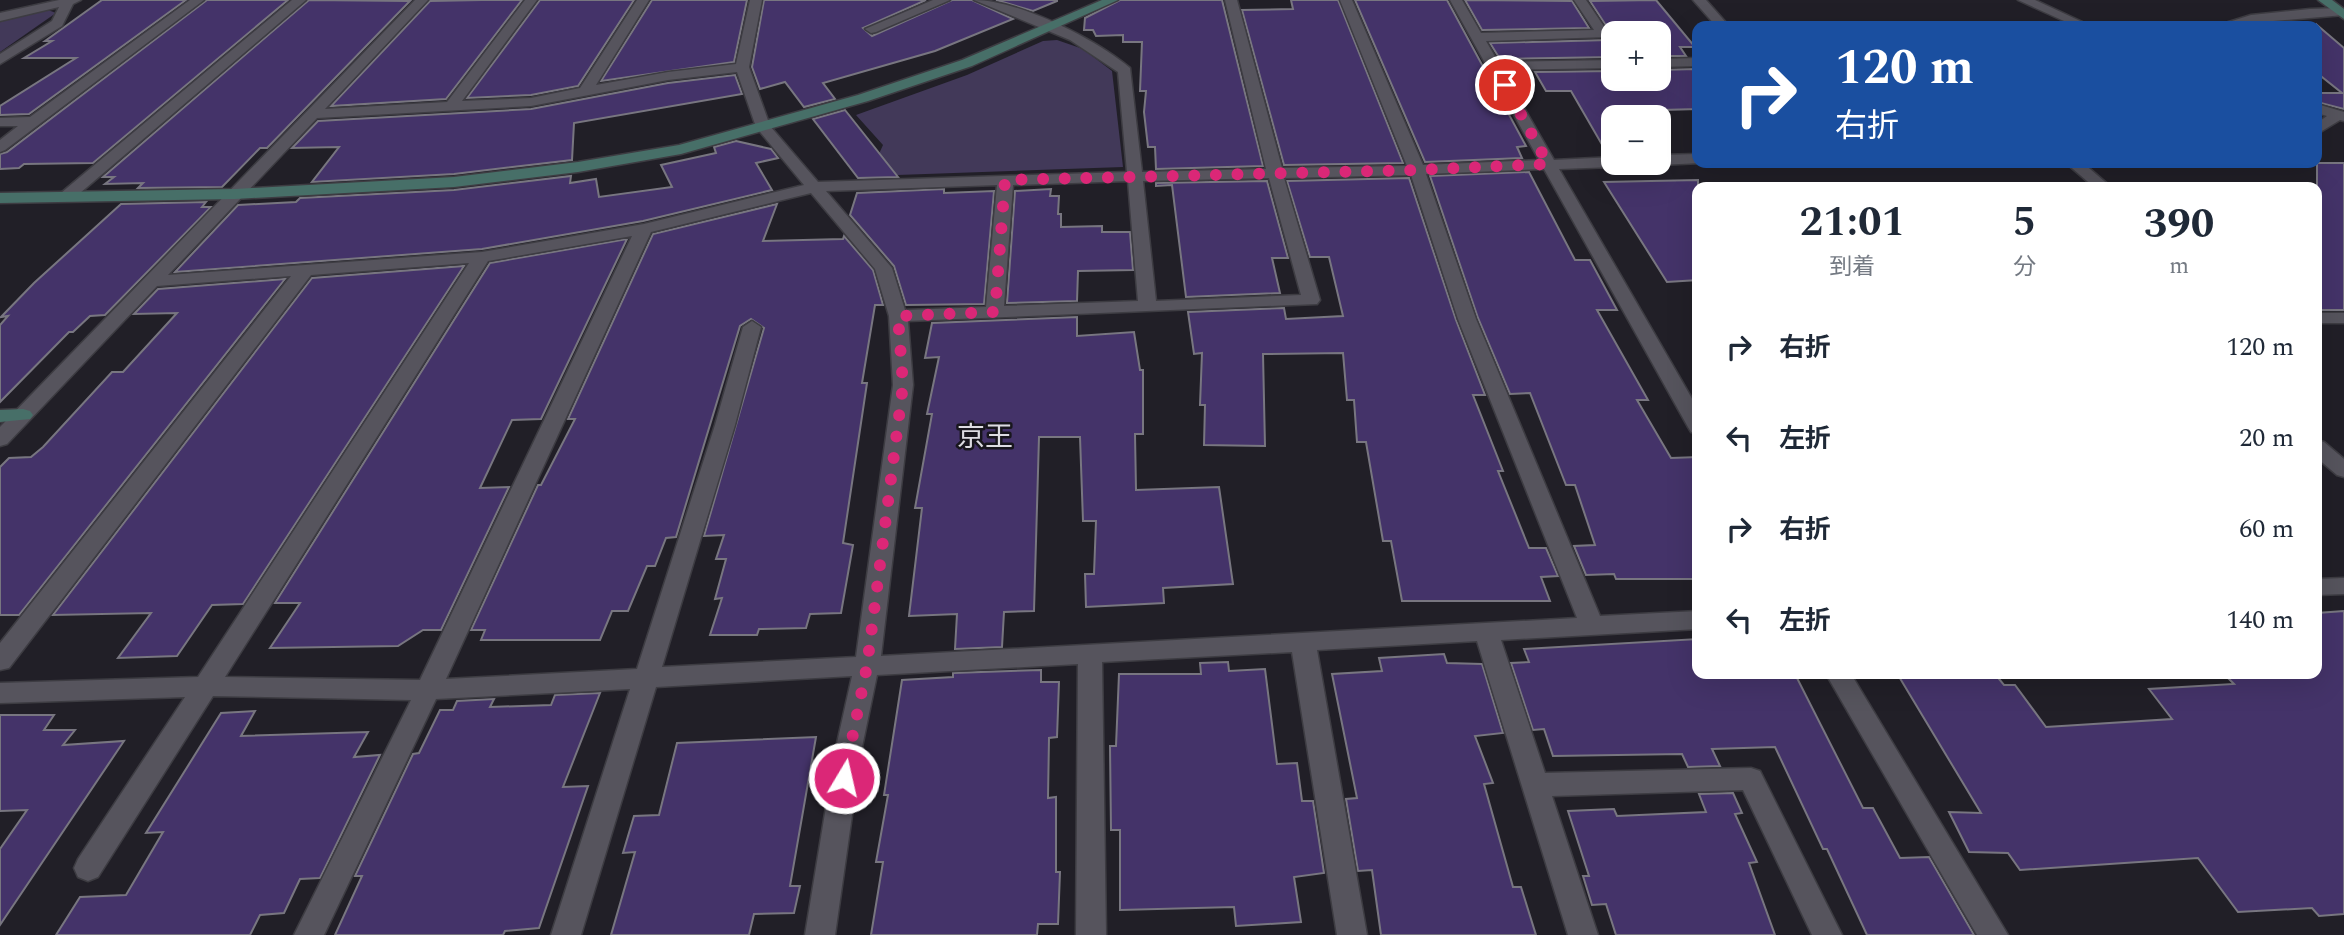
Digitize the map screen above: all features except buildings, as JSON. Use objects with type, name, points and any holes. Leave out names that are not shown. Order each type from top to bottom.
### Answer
[{"type":"street","points":[[0,147],[198,0]]},
{"type":"street","points":[[66,196],[300,0]]},
{"type":"street","points":[[0,439],[422,0]]},
{"type":"street","points":[[450,108],[531,0]]},
{"type":"street","points":[[586,90],[643,0]]},
{"type":"street","points":[[756,0],[742,67],[762,127],[883,268],[898,316],[903,385],[867,666],[848,752],[820,935]]},
{"type":"street","points":[[871,29],[944,0]]},
{"type":"street","points":[[980,0],[1108,54],[1125,71],[1137,176],[1147,305]]},
{"type":"street","points":[[0,198],[235,194],[454,182],[578,167],[681,149],[876,94],[967,62],[1112,0]]},
{"type":"street","points":[[898,316],[1311,300],[1231,0]]},
{"type":"street","points":[[1346,0],[1417,170],[1467,319],[1592,625]]},
{"type":"street","points":[[1456,0],[1692,416]]},
{"type":"street","points":[[1477,37],[1603,34],[1580,0]]},
{"type":"street","points":[[1699,0],[1718,21]]},
{"type":"street","points":[[2024,0],[2073,21]]},
{"type":"street","points":[[2324,0],[2342,13]]},
{"type":"street","points":[[0,17],[73,1]]},
{"type":"street","points":[[0,60],[57,23],[73,1]]},
{"type":"street","points":[[2239,21],[2298,12],[2342,13]]},
{"type":"street","points":[[1671,63],[1692,62]]},
{"type":"street","points":[[1494,66],[1601,64]]},
{"type":"street","points":[[312,114],[531,102],[668,76],[742,67]]},
{"type":"street","points":[[2322,110],[2341,116]]},
{"type":"street","points":[[2322,127],[2341,116]]},
{"type":"street","points":[[0,122],[34,121]]},
{"type":"street","points":[[1671,160],[1692,159]]},
{"type":"street","points":[[154,281],[482,257],[644,229],[814,187],[1601,162]]},
{"type":"street","points":[[2080,168],[2097,182]]},
{"type":"street","points":[[995,312],[1005,180]]},
{"type":"street","points":[[309,935],[428,690],[644,229]]},
{"type":"street","points":[[88,868],[208,686],[482,257]]},
{"type":"street","points":[[0,661],[306,269]]},
{"type":"street","points":[[2322,318],[2344,318]]},
{"type":"street","points":[[566,935],[725,425],[752,327]]},
{"type":"street","points":[[0,416],[23,415]]},
{"type":"street","points":[[2322,451],[2344,470]]},
{"type":"street","points":[[2322,587],[2344,586]]},
{"type":"street","points":[[0,693],[208,686],[428,690],[1692,620]]},
{"type":"street","points":[[1487,633],[1583,935]]},
{"type":"street","points":[[1303,642],[1352,935]]},
{"type":"street","points":[[1090,654],[1091,935]]},
{"type":"street","points":[[1841,679],[1993,935]]},
{"type":"street","points":[[1535,785],[1751,779],[1827,935]]},
{"type":"shaded area","points":[[48,10],[56,13],[0,52],[0,20]]},
{"type":"shaded area","points":[[1057,40],[1083,49],[1112,71],[1123,167],[869,176],[883,145],[856,115],[967,75],[1043,41]]},
{"type":"district","name":"京王","points":[[985,437]]},
{"type":"route","points":[[844,778],[867,666],[903,385],[898,316],[995,312],[1005,180],[1417,170],[1548,164],[1505,85]]}]
